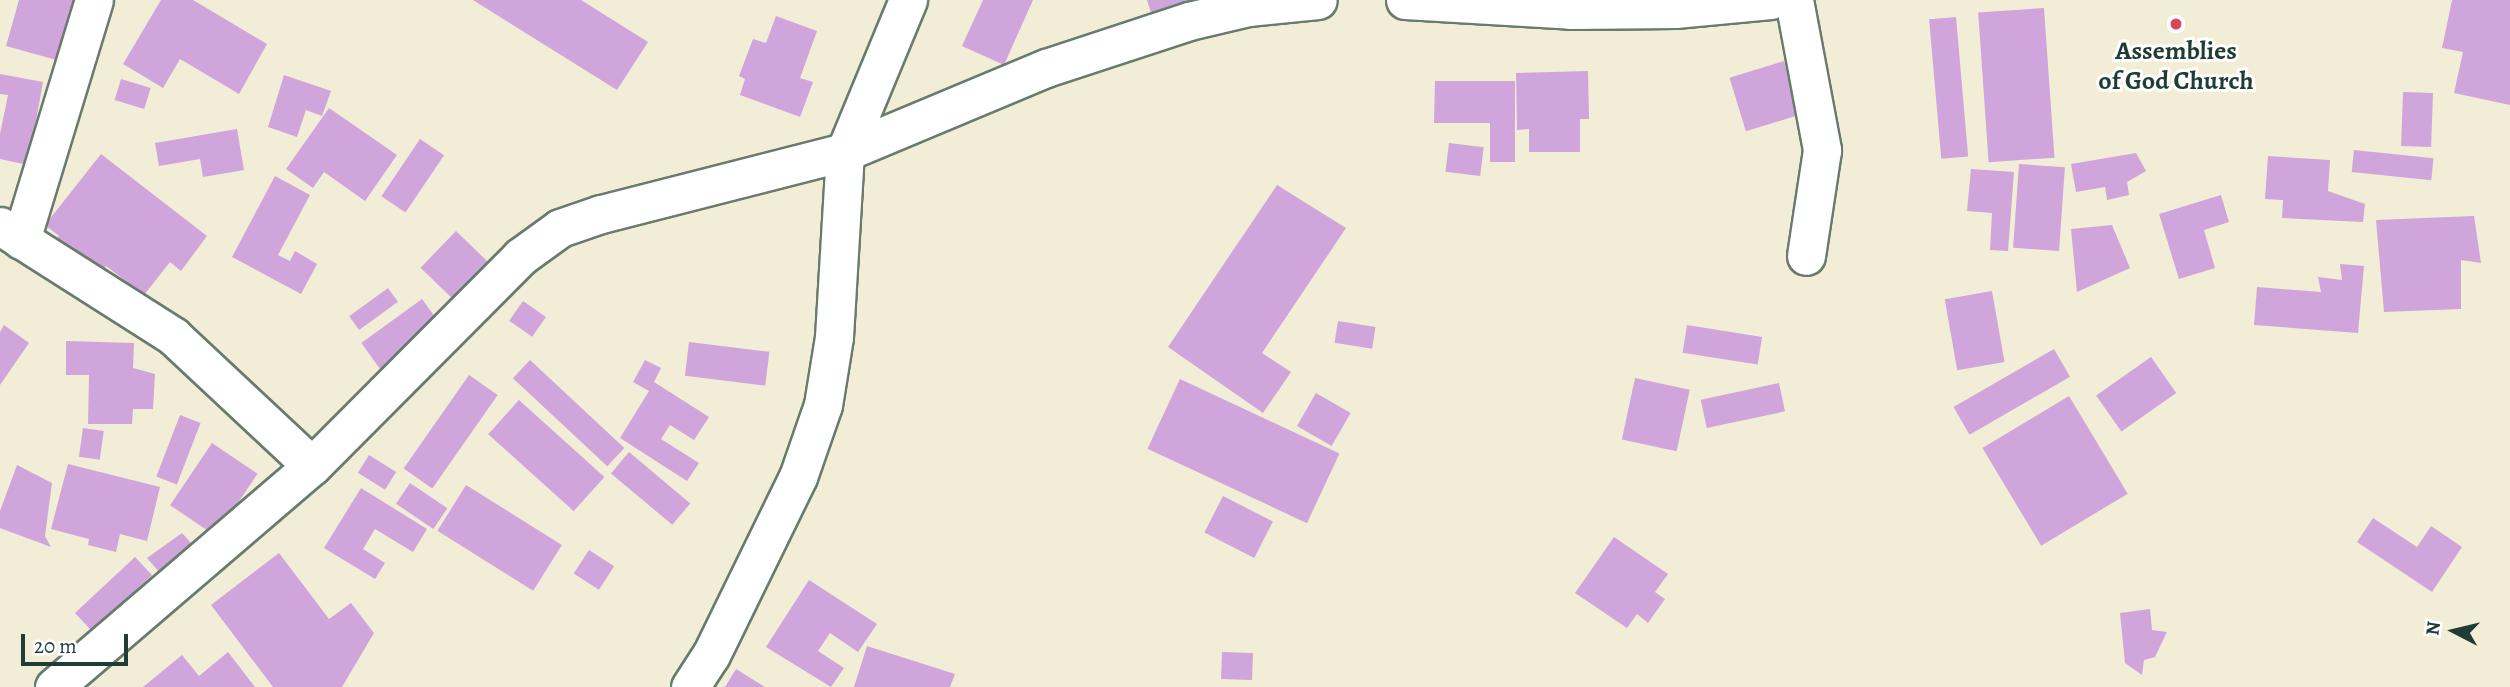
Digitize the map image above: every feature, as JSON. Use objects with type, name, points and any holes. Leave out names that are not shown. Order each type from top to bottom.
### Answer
[{"type":"street","points":[[94,0],[10,233],[173,336],[312,467]]},
{"type":"street","points":[[690,687],[711,655],[798,478],[822,405],[834,337],[845,152],[908,0]]},
{"type":"street","points":[[54,687],[312,467],[520,257],[560,228],[601,214],[845,152],[1046,68],[1189,21],[1248,7],[1318,0]]},
{"type":"street","points":[[1405,0],[1571,10],[1675,9],[1772,0]]},
{"type":"street","points":[[1794,0],[1822,150],[1806,256]]},
{"type":"building","points":[[19,0],[76,0],[60,61],[6,46]]},
{"type":"building","points":[[161,0],[193,0],[267,44],[239,94],[180,59],[163,88],[123,64]]},
{"type":"building","points":[[473,0],[581,0],[648,42],[617,90]]},
{"type":"building","points":[[983,0],[1033,0],[1004,65],[962,46]]},
{"type":"building","points":[[1147,0],[1200,0],[1152,16]]},
{"type":"building","points":[[2452,0],[2510,0],[2510,105],[2454,93],[2463,52],[2442,48]]},
{"type":"building","points":[[2044,8],[2054,158],[1989,162],[1978,13]]},
{"type":"building","points":[[776,16],[817,31],[800,78],[813,82],[800,117],[740,95],[745,79],[739,76],[753,39],[766,43]]},
{"type":"building","points":[[1956,17],[1968,156],[1941,159],[1929,19]]},
{"type":"building","points":[[1784,61],[1800,115],[1746,131],[1729,78]]},
{"type":"building","points":[[1588,71],[1589,119],[1580,119],[1580,152],[1529,152],[1529,129],[1517,130],[1516,73]]},
{"type":"building","points":[[0,74],[43,82],[28,165],[0,159],[0,134],[8,95],[0,94]]},
{"type":"building","points":[[284,75],[331,91],[322,116],[306,110],[297,137],[268,127]]},
{"type":"building","points":[[121,79],[151,88],[144,109],[115,100]]},
{"type":"building","points":[[1435,81],[1515,81],[1515,162],[1490,162],[1490,123],[1434,123]]},
{"type":"building","points":[[2403,92],[2433,93],[2431,147],[2401,146]]},
{"type":"building","points":[[329,108],[397,155],[365,201],[324,172],[313,188],[286,169]]},
{"type":"building","points":[[237,129],[244,170],[203,177],[200,159],[159,166],[155,143]]},
{"type":"building","points":[[420,139],[444,155],[405,212],[381,196]]},
{"type":"building","points":[[1449,143],[1484,147],[1480,176],[1445,172]]},
{"type":"building","points":[[2354,150],[2434,158],[2431,180],[2352,172]]},
{"type":"building","points":[[2136,153],[2146,171],[2127,182],[2129,195],[2107,200],[2105,187],[2076,192],[2071,164]]},
{"type":"building","points":[[101,154],[207,236],[181,271],[170,262],[144,295],[106,266],[96,280],[51,245],[59,236],[45,225]]},
{"type":"building","points":[[2268,156],[2330,160],[2328,191],[2365,204],[2363,222],[2282,218],[2283,200],[2265,199]]},
{"type":"building","points":[[2019,164],[2065,167],[2059,251],[2013,248]]},
{"type":"building","points":[[1971,169],[2014,172],[2008,251],[1990,250],[1992,213],[1967,211]]},
{"type":"building","points":[[275,176],[310,195],[278,255],[290,261],[295,251],[317,264],[301,294],[232,257]]},
{"type":"building","points":[[1277,185],[1346,228],[1262,353],[1291,372],[1263,413],[1168,347]]},
{"type":"building","points":[[2221,195],[2229,222],[2204,230],[2215,268],[2179,279],[2159,214]]},
{"type":"building","points":[[2474,216],[2481,263],[2461,260],[2461,309],[2384,312],[2376,220]]},
{"type":"building","points":[[2112,225],[2130,268],[2077,292],[2071,229]]},
{"type":"building","points":[[456,231],[492,266],[457,302],[421,268]]},
{"type":"building","points":[[2340,264],[2364,266],[2358,333],[2254,325],[2257,287],[2321,292],[2318,277],[2342,280]]},
{"type":"building","points":[[388,288],[398,302],[359,330],[349,316]]},
{"type":"building","points":[[1992,291],[2005,362],[1957,370],[1945,299]]},
{"type":"building","points":[[422,299],[444,329],[383,373],[361,343]]},
{"type":"building","points":[[523,301],[546,317],[532,337],[509,321]]},
{"type":"building","points":[[1338,321],[1376,327],[1372,349],[1335,343]]},
{"type":"building","points":[[4,325],[29,343],[0,385],[0,332]]},
{"type":"building","points":[[1687,325],[1762,337],[1758,365],[1683,353]]},
{"type":"building","points":[[66,341],[134,343],[133,368],[155,374],[153,409],[133,409],[132,424],[88,424],[89,375],[66,375]]},
{"type":"building","points":[[689,342],[769,352],[765,386],[685,376]]},
{"type":"building","points":[[2054,349],[2070,377],[1970,435],[1954,407]]},
{"type":"building","points":[[2151,357],[2176,393],[2121,431],[2096,395]]},
{"type":"building","points":[[530,360],[624,448],[607,466],[513,378]]},
{"type":"building","points":[[645,360],[661,368],[654,382],[709,417],[694,440],[670,425],[661,439],[699,463],[687,481],[620,438],[649,391],[633,382]]},
{"type":"building","points":[[469,375],[498,395],[432,488],[404,468]]},
{"type":"building","points":[[1635,378],[1690,390],[1677,451],[1622,440]]},
{"type":"building","points":[[1180,379],[1340,453],[1307,523],[1147,449]]},
{"type":"building","points":[[1779,383],[1785,411],[1707,428],[1701,400]]},
{"type":"building","points":[[1316,393],[1351,413],[1332,446],[1297,426]]},
{"type":"building","points":[[2069,396],[2128,494],[2041,546],[1982,448]]},
{"type":"building","points":[[519,400],[604,477],[574,511],[488,434]]},
{"type":"building","points":[[180,415],[201,423],[177,485],[156,477]]},
{"type":"building","points":[[83,428],[104,431],[100,460],[79,457]]},
{"type":"building","points":[[212,443],[258,474],[216,536],[170,505]]},
{"type":"building","points":[[629,452],[690,503],[672,525],[611,473]]},
{"type":"building","points":[[369,455],[396,472],[385,490],[358,473]]},
{"type":"building","points":[[68,464],[160,487],[147,541],[120,534],[116,552],[88,545],[89,539],[51,529]]},
{"type":"building","points":[[17,465],[52,483],[45,536],[51,547],[0,528],[0,511]]},
{"type":"building","points":[[410,483],[447,508],[433,529],[396,504]]},
{"type":"building","points":[[466,485],[562,545],[533,591],[437,531]]},
{"type":"building","points":[[361,488],[427,529],[413,552],[375,529],[363,549],[385,563],[375,579],[324,548]]},
{"type":"building","points":[[1223,496],[1273,521],[1254,558],[1204,533]]},
{"type":"building","points":[[2373,518],[2417,547],[2431,526],[2462,547],[2432,592],[2357,542]]},
{"type":"building","points":[[182,533],[193,545],[160,573],[147,558]]},
{"type":"building","points":[[1614,537],[1668,574],[1655,592],[1665,599],[1648,623],[1637,614],[1627,628],[1575,593]]},
{"type":"building","points":[[589,550],[614,566],[599,590],[574,573]]},
{"type":"building","points":[[279,553],[329,619],[351,603],[374,633],[342,687],[273,687],[211,605]]},
{"type":"building","points":[[135,557],[152,575],[92,631],[75,613]]},
{"type":"building","points":[[809,580],[877,624],[858,652],[830,633],[818,651],[844,668],[831,687],[766,647]]},
{"type":"building","points":[[2150,609],[2152,630],[2167,632],[2155,657],[2144,660],[2142,675],[2125,663],[2120,613]]},
{"type":"building","points":[[867,646],[955,674],[950,687],[854,687]]},
{"type":"building","points":[[228,652],[255,687],[143,687],[182,655],[199,676]]},
{"type":"building","points":[[1222,652],[1253,653],[1252,680],[1221,679]]},
{"type":"building","points":[[736,669],[765,687],[725,687]]},
{"type":"place","name":"Assemblies of God Church","points":[[2176,24]]}]
